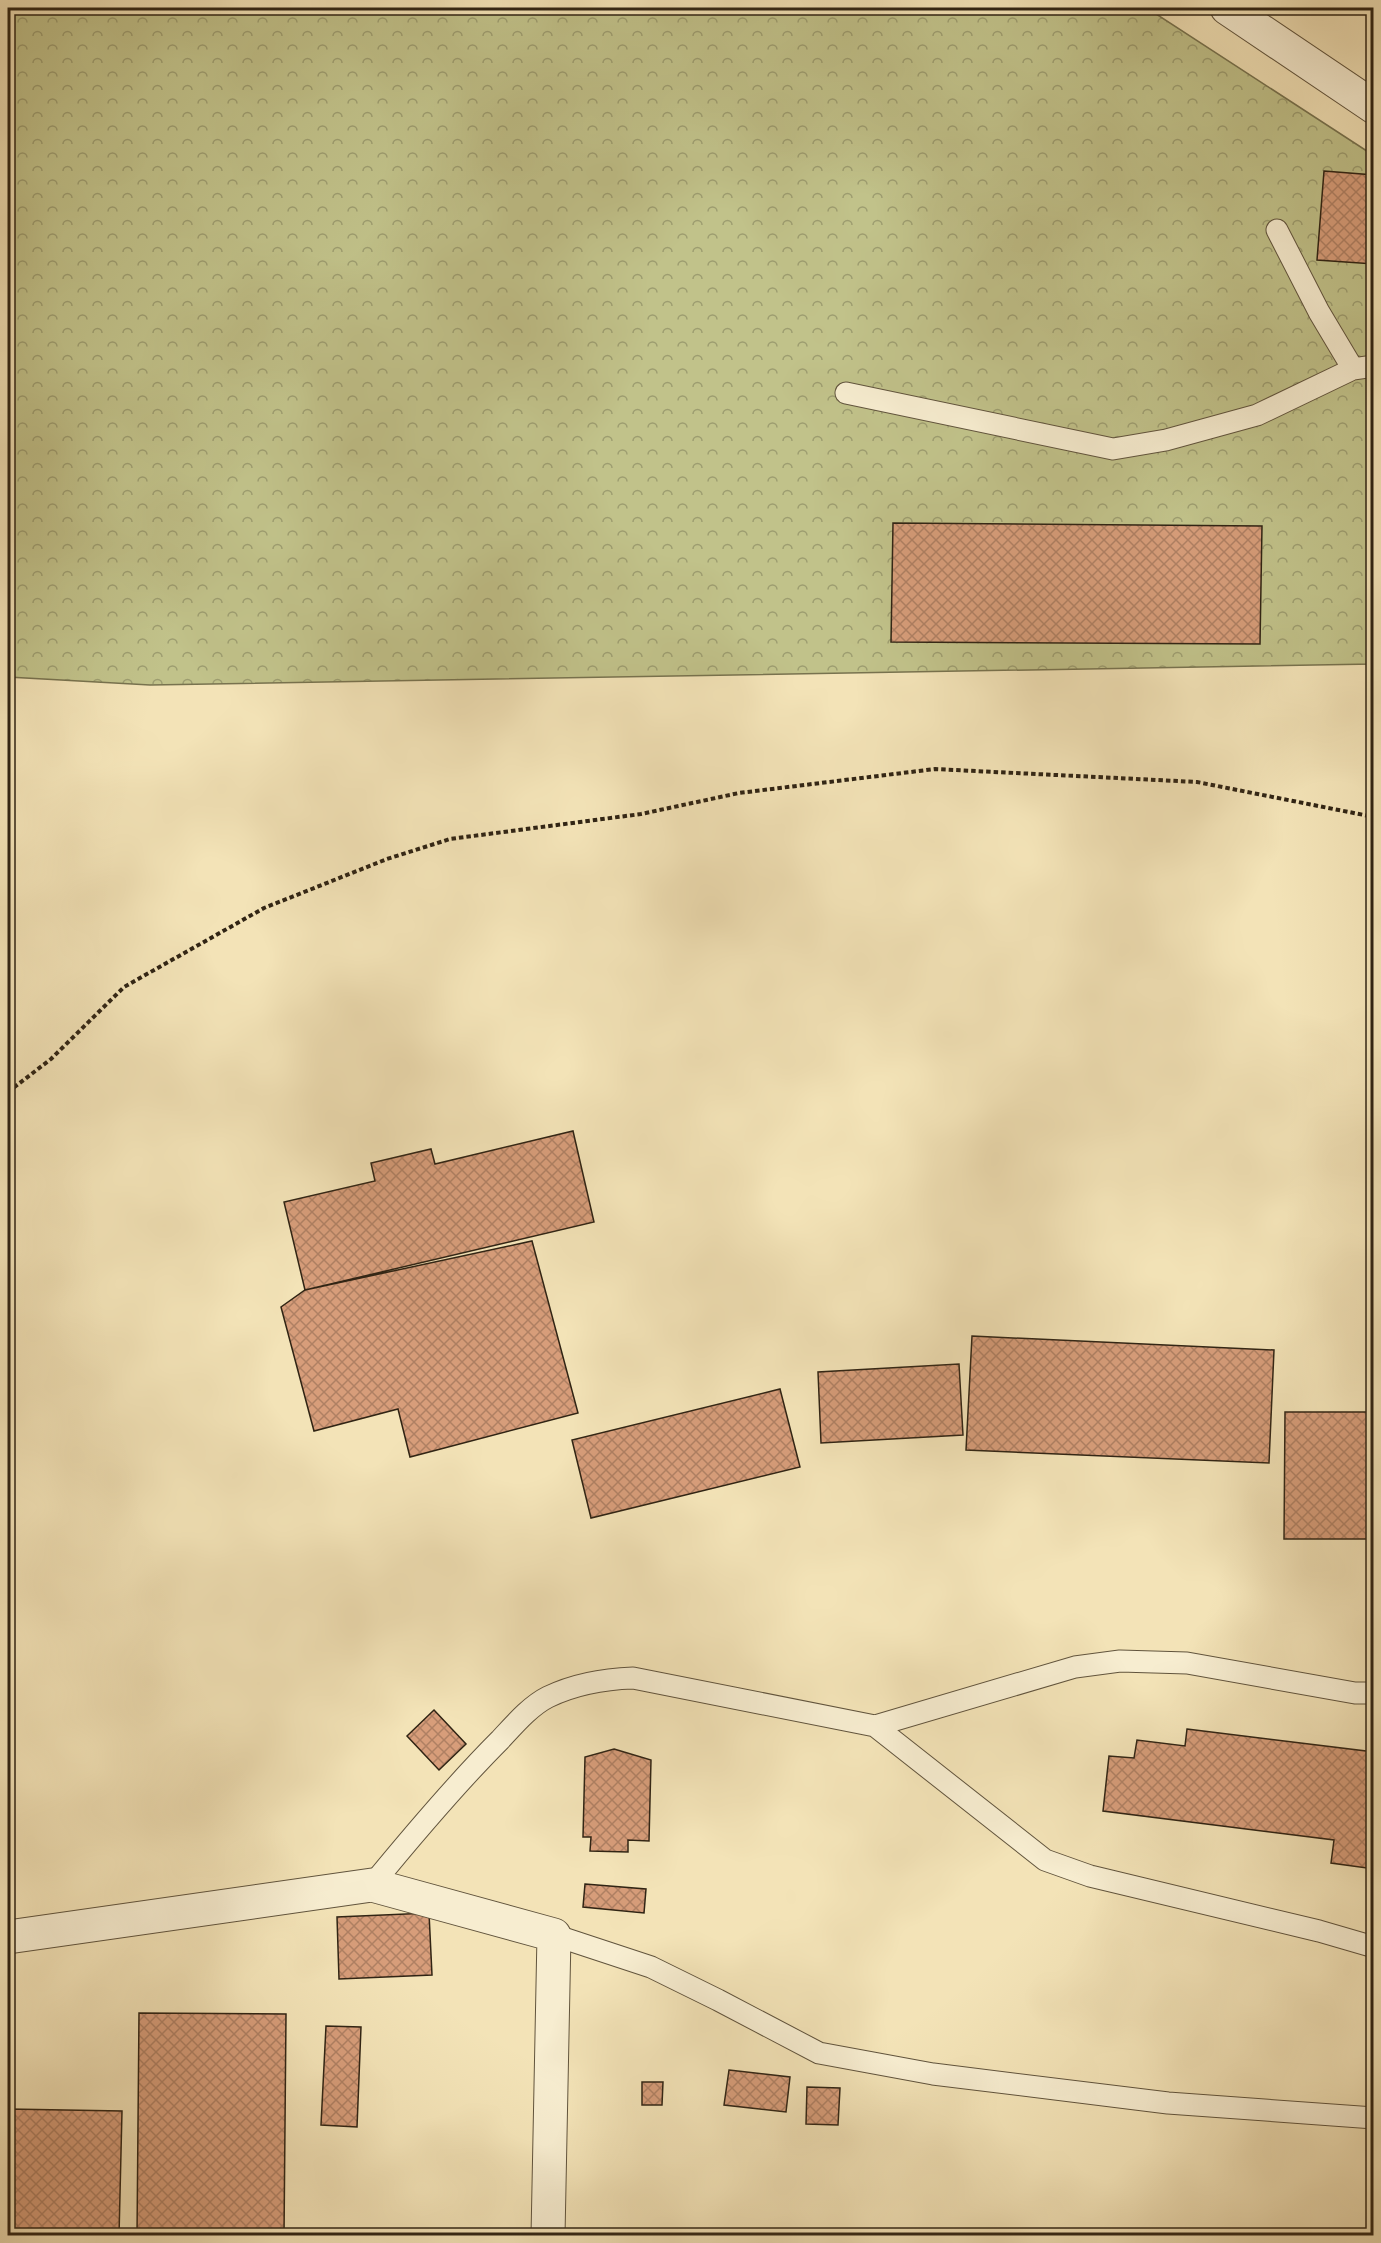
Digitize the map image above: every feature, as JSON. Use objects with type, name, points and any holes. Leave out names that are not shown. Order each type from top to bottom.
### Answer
[{"type":"street","points":[[1227,8],[1374,107]]},
{"type":"street","points":[[8,1937],[372,1885],[554,1935],[548,2235]]},
{"type":"lane","points":[[846,393],[1113,448],[1166,440],[1257,415],[1364,368],[1319,312],[1277,230]]},
{"type":"lane","points":[[875,1726],[1075,1667],[1120,1661],[1188,1663],[1355,1692],[1374,1693]]},
{"type":"lane","points":[[372,1885],[460,1780],[519,1720],[546,1698],[577,1685],[608,1678],[633,1678],[875,1726],[1045,1860],[1090,1876],[1318,1931],[1374,1947]]},
{"type":"lane","points":[[554,1935],[651,1967],[819,2053],[933,2074],[1168,2103],[1374,2118]]},
{"type":"path","points":[[8,1092],[51,1059],[124,987],[264,908],[387,859],[450,839],[641,814],[739,793],[934,769],[1197,782],[1374,817]]},
{"type":"green space","points":[[8,8],[1147,8],[1373,155],[1373,664],[150,685],[8,677]]},
{"type":"building","points":[[1324,171],[1374,175],[1374,264],[1317,260]]},
{"type":"building","points":[[893,523],[1262,526],[1260,644],[891,642]]},
{"type":"building","points":[[573,1131],[594,1222],[305,1290],[284,1202],[375,1181],[371,1163],[431,1149],[435,1164]]},
{"type":"building","points":[[532,1241],[578,1413],[410,1457],[398,1409],[314,1431],[281,1307],[305,1290]]},
{"type":"building","points":[[972,1336],[1274,1350],[1269,1463],[966,1450]]},
{"type":"building","points":[[959,1364],[963,1435],[821,1443],[818,1372]]},
{"type":"building","points":[[780,1389],[800,1467],[591,1518],[572,1440]]},
{"type":"building","points":[[1285,1412],[1374,1412],[1374,1539],[1284,1539]]},
{"type":"building","points":[[434,1710],[466,1744],[439,1770],[407,1736]]},
{"type":"building","points":[[1187,1729],[1374,1752],[1374,1869],[1331,1863],[1334,1840],[1103,1811],[1109,1756],[1134,1758],[1137,1740],[1185,1746]]},
{"type":"building","points":[[614,1749],[651,1760],[649,1841],[628,1840],[628,1852],[590,1851],[591,1837],[583,1837],[585,1757]]},
{"type":"building","points":[[585,1884],[646,1889],[644,1913],[583,1907]]},
{"type":"building","points":[[429,1913],[432,1975],[339,1979],[337,1917]]},
{"type":"building","points":[[139,2013],[286,2014],[284,2236],[137,2236]]},
{"type":"building","points":[[326,2026],[361,2027],[357,2127],[321,2125]]},
{"type":"building","points":[[729,2070],[790,2077],[786,2112],[724,2105]]},
{"type":"building","points":[[642,2082],[663,2082],[662,2105],[642,2105]]},
{"type":"building","points":[[807,2087],[840,2088],[838,2125],[806,2124]]},
{"type":"building","points":[[8,2109],[122,2111],[119,2236],[8,2236]]}]
